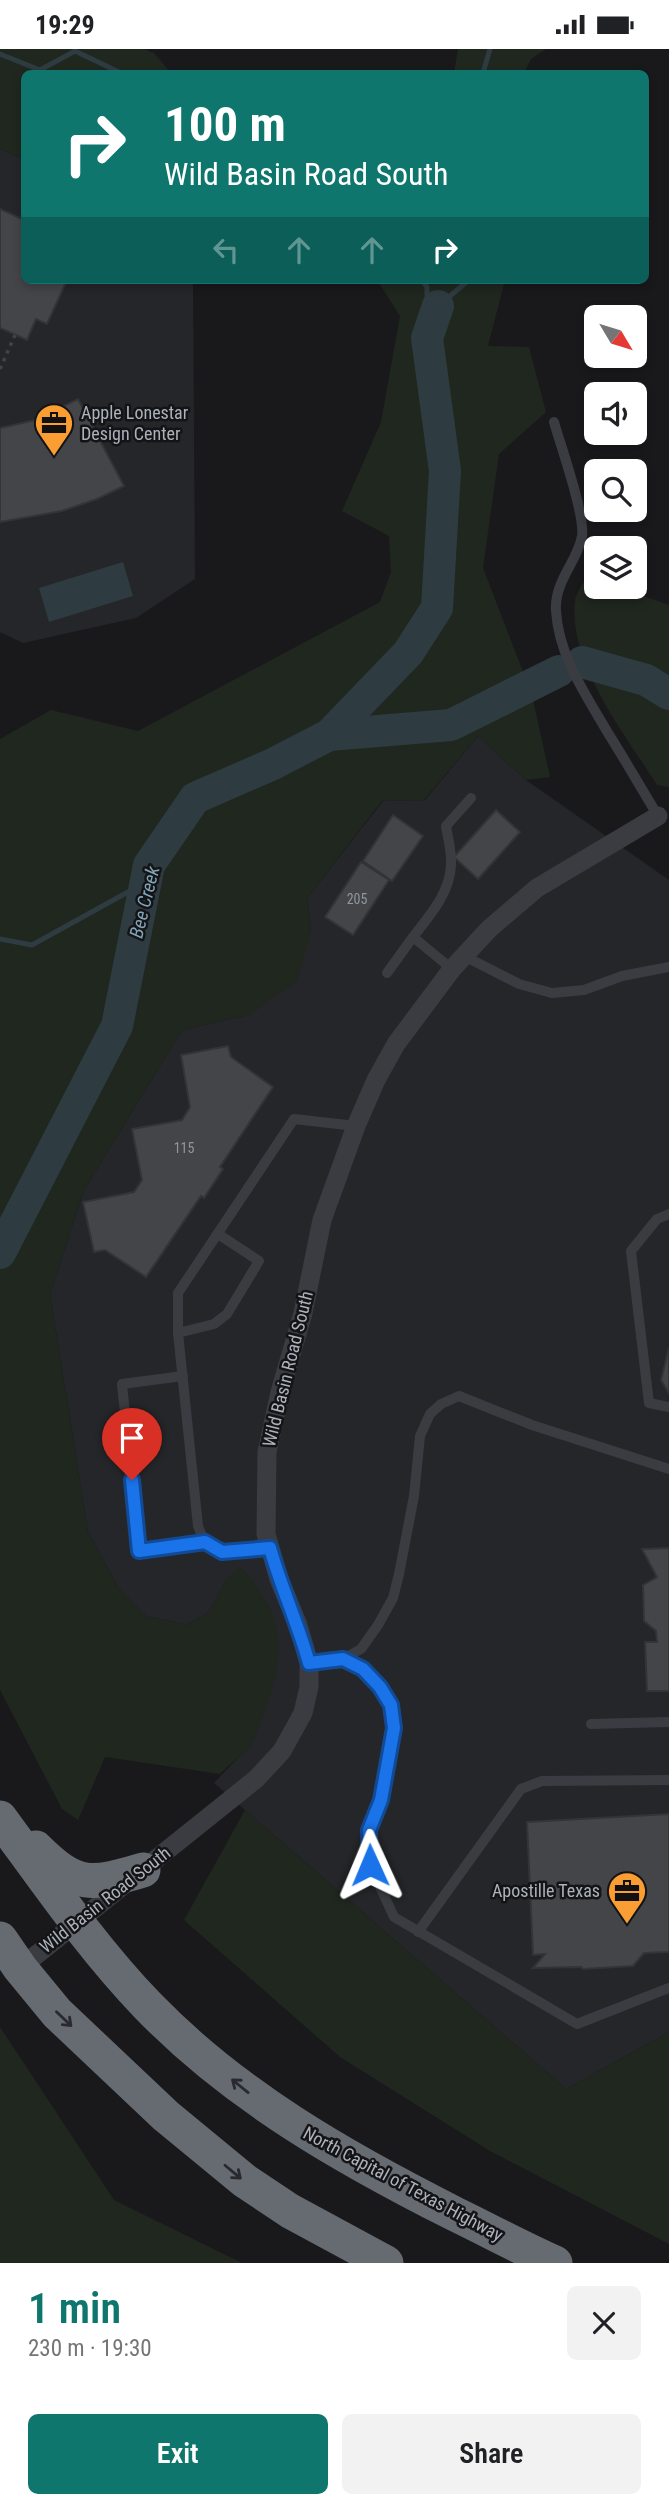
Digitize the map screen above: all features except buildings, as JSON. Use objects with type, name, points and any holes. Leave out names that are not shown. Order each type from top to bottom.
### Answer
[{"type":"highway","points":[[0,1812],[49,1861],[75,1878],[101,1882],[143,1870]]},
{"type":"highway","name":"North Capital of Texas Highway","points":[[0,1818],[78,1921],[147,2005],[187,2043],[247,2092],[313,2138],[425,2199],[555,2263]]},
{"type":"highway","points":[[0,1939],[57,2013],[166,2116],[245,2181],[290,2211],[386,2263]]},
{"type":"street","name":"Wild Basin Road South","points":[[20,1968],[256,1779],[282,1751],[303,1713],[309,1688],[309,1663],[298,1625],[279,1579],[267,1534],[267,1452],[280,1392],[303,1313],[322,1220],[356,1126],[376,1080],[396,1044],[458,962],[489,929],[537,888],[658,815]]},
{"type":"lane","points":[[554,422],[580,514],[582,532],[580,544],[566,570],[560,589],[556,608],[559,630],[576,680],[658,815]]},
{"type":"lane","points":[[387,973],[434,910],[449,885],[451,863],[446,826],[471,798]]},
{"type":"lane","points":[[414,937],[458,962],[552,993],[584,990],[622,976],[669,967]]},
{"type":"lane","points":[[270,1548],[222,1552],[205,1542],[198,1526],[178,1333],[178,1293],[294,1119],[356,1126]]},
{"type":"lane","points":[[669,1214],[657,1219],[631,1251],[649,1403],[669,1407]]},
{"type":"lane","points":[[178,1333],[214,1324],[227,1314],[259,1261],[218,1234]]},
{"type":"lane","points":[[183,1376],[122,1384],[139,1551],[205,1542]]},
{"type":"lane","points":[[309,1663],[343,1659],[361,1649],[393,1598],[410,1518],[420,1436],[430,1414],[441,1405],[459,1396],[532,1425],[669,1469]]},
{"type":"lane","points":[[343,1659],[363,1669],[380,1687],[391,1705],[394,1728],[381,1800],[369,1830],[370,1865],[394,1917],[577,2024],[669,1988]]},
{"type":"lane","points":[[591,1724],[669,1722]]},
{"type":"lane","points":[[418,1932],[521,1789],[542,1781],[669,1780]]},
{"type":"path","points":[[0,369],[15,335]]},
{"type":"shaded area","points":[[0,49],[144,49],[154,53],[168,70],[21,70],[21,158],[0,149]]},
{"type":"shaded area","points":[[458,49],[546,49],[531,59],[526,70],[454,70]]},
{"type":"shaded area","points":[[0,149],[21,158],[21,284],[193,284],[195,579],[136,618],[23,643],[0,632]]},
{"type":"shaded area","points":[[380,284],[504,284],[488,346],[529,347],[546,412],[499,454],[483,568],[532,695],[550,777],[526,780],[478,736],[424,800],[382,801],[307,898],[311,932],[297,981],[249,1015],[182,1030],[84,1190],[50,1294],[88,1532],[119,1589],[146,1616],[187,1625],[209,1612],[227,1578],[240,1567],[266,1601],[278,1635],[278,1653],[271,1692],[254,1740],[220,1774],[105,1757],[78,1820],[62,1809],[0,1690],[0,739],[51,710],[138,731],[380,602],[391,572],[389,536],[342,511],[381,422],[400,316]]},
{"type":"shaded area","points":[[123,562],[133,596],[49,622],[39,588]]},
{"type":"shaded area","points":[[584,581],[584,599],[647,597],[669,605],[669,787],[657,785],[615,721],[589,673],[575,625],[575,601]]},
{"type":"shaded area","points":[[478,736],[526,780],[669,880],[669,2032],[566,2089],[214,1783],[252,1743],[227,1579],[209,1612],[187,1625],[146,1616],[119,1589],[88,1532],[50,1294],[84,1190],[182,1030],[249,1015],[311,932],[307,898],[383,801],[425,800]]},
{"type":"shaded area","points":[[245,1810],[566,2089],[669,2032],[669,2244],[490,2151],[340,2057],[184,1920]]},
{"type":"shaded area","points":[[0,2027],[114,2200],[242,2263],[0,2263]]},
{"type":"waterway","points":[[484,70],[490,49]]},
{"type":"waterway","points":[[40,70],[75,51],[115,70]]},
{"type":"waterway","points":[[0,54],[40,70]]},
{"type":"waterway","points":[[425,284],[427,338]]},
{"type":"waterway","points":[[438,306],[464,284]]},
{"type":"waterway","points":[[329,735],[408,653],[437,608],[445,471],[427,338],[438,306]]},
{"type":"waterway","name":"Bee Creek","points":[[582,662],[646,680],[669,694]]},
{"type":"waterway","name":"Bee Creek","points":[[0,1253],[117,1026],[149,865],[195,798],[273,764],[329,735],[451,725],[559,671]]},
{"type":"waterway","points":[[0,939],[32,945],[146,882]]},
{"type":"place","name":"Apple Lonestar Design Center","points":[[54,457]]},
{"type":"place","name":"Apostille Texas","points":[[627,1925]]},
{"type":"route","points":[[132,1480],[139,1551],[205,1542],[222,1552],[270,1548],[309,1663],[343,1659],[363,1669],[380,1687],[391,1705],[394,1728],[381,1800],[369,1830],[370,1865]]}]
